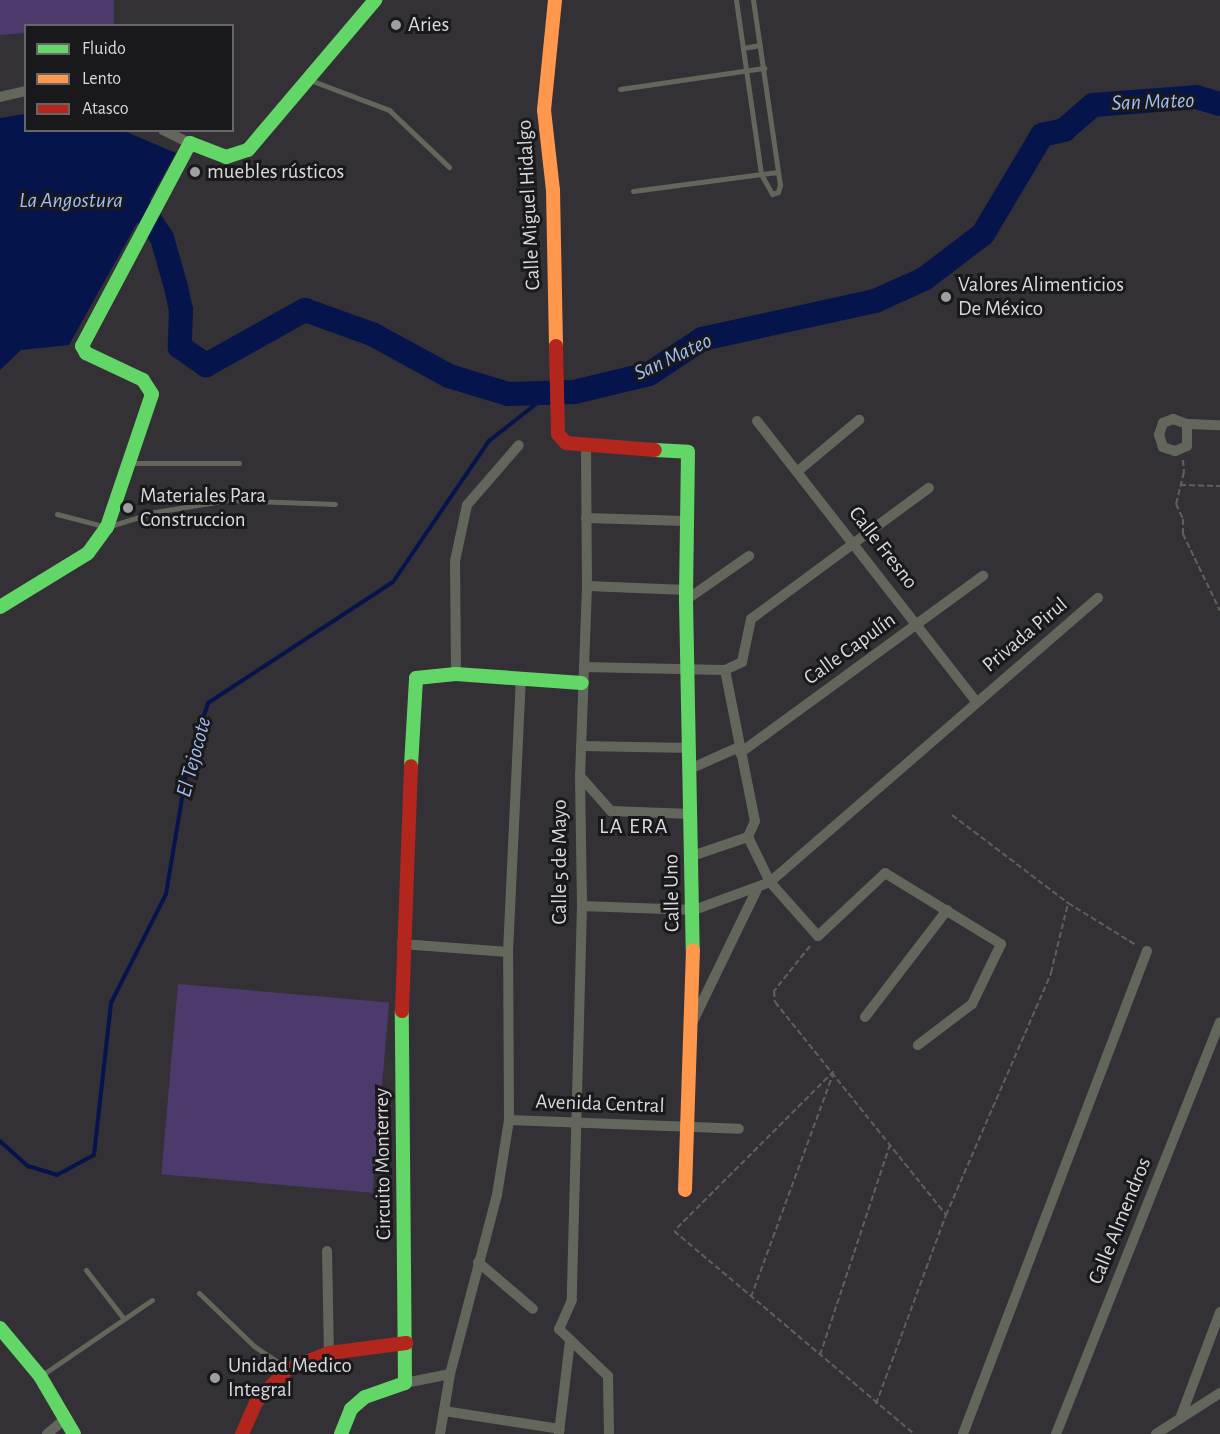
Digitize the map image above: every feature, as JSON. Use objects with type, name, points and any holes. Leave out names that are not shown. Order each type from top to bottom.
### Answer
[{"type":"street","points":[[167,132],[226,157],[243,154],[375,0]]},
{"type":"street","name":"Calle Miguel Hidalgo","points":[[555,0],[544,110],[553,190],[555,409],[560,438],[586,446]]},
{"type":"street","points":[[0,97],[24,91]]},
{"type":"street","points":[[0,607],[88,553],[107,527],[152,394],[150,386],[86,353],[82,346],[190,143]]},
{"type":"street","points":[[1187,424],[1187,446],[1175,452],[1163,447],[1159,435],[1163,423],[1173,419],[1187,424],[1220,425]]},
{"type":"street","points":[[798,471],[859,420]]},
{"type":"street","name":"Calle Fresno","points":[[757,421],[918,623],[976,701]]},
{"type":"street","points":[[456,674],[454,561],[467,505],[519,445]]},
{"type":"street","name":"Calle Uno","points":[[586,446],[688,452],[686,521],[694,910],[690,1126],[685,1190]]},
{"type":"street","name":"Calle 5 de Mayo","points":[[570,1341],[560,1334],[572,1300],[582,906],[580,776],[587,586],[586,446]]},
{"type":"street","points":[[584,667],[725,670],[744,659],[751,619],[929,488]]},
{"type":"street","points":[[586,518],[686,521]]},
{"type":"street","points":[[587,586],[687,595],[749,556]]},
{"type":"street","name":"Calle Capulín","points":[[690,769],[739,750],[983,576]]},
{"type":"street","name":"Privada Pirul","points":[[976,701],[1098,598]]},
{"type":"street","points":[[692,856],[748,837],[755,821],[739,750],[725,670]]},
{"type":"street","name":"Circuito Monterrey","points":[[405,1383],[402,944],[416,678],[456,674],[582,683]]},
{"type":"street","points":[[440,1434],[450,1374],[497,1194],[509,1120],[508,952],[521,680]]},
{"type":"street","points":[[582,906],[694,910],[757,889],[770,882],[976,701]]},
{"type":"street","points":[[581,746],[690,748]]},
{"type":"street","points":[[580,776],[611,811],[692,814]]},
{"type":"street","points":[[748,837],[770,882],[818,936],[885,873],[1001,944],[972,1004],[918,1045]]},
{"type":"street","points":[[692,1023],[757,889]]},
{"type":"street","points":[[865,1017],[947,910]]},
{"type":"street","points":[[402,944],[508,952]]},
{"type":"street","points":[[963,1434],[1147,951]]},
{"type":"street","name":"Calle Almendros","points":[[1056,1434],[1220,1022]]},
{"type":"street","name":"Avenida Central","points":[[509,1120],[739,1129]]},
{"type":"street","points":[[327,1251],[329,1353]]},
{"type":"street","points":[[478,1262],[533,1309]]},
{"type":"street","points":[[1181,1416],[1220,1312]]},
{"type":"street","points":[[0,1328],[40,1376],[74,1434]]},
{"type":"street","points":[[444,1411],[560,1431],[570,1341]]},
{"type":"street","points":[[570,1341],[608,1376],[609,1434]]},
{"type":"street","points":[[242,1434],[256,1402],[288,1369],[329,1353],[406,1344]]},
{"type":"street","points":[[340,1434],[351,1409],[365,1397],[405,1383],[450,1374]]},
{"type":"street","points":[[1156,1434],[1220,1393]]},
{"type":"street","points":[[47,1434],[65,1419]]},
{"type":"lane","points":[[736,0],[761,174],[772,194],[778,192],[778,172],[753,0]]},
{"type":"lane","points":[[743,48],[760,45]]},
{"type":"lane","points":[[620,89],[764,68]]},
{"type":"lane","points":[[308,80],[389,110],[449,167]]},
{"type":"lane","points":[[633,191],[778,172]]},
{"type":"lane","points":[[127,463],[239,463]]},
{"type":"lane","points":[[57,514],[107,527],[155,512],[228,500],[335,504]]},
{"type":"lane","points":[[86,1270],[124,1319]]},
{"type":"lane","points":[[199,1293],[255,1346],[288,1369]]},
{"type":"lane","points":[[40,1376],[152,1300]]},
{"type":"path","points":[[1182,448],[1184,472],[1176,504],[1183,519],[1183,534],[1220,610]]},
{"type":"path","points":[[1180,485],[1220,486]]},
{"type":"path","points":[[952,815],[1068,903],[1147,951]]},
{"type":"path","points":[[876,1405],[946,1215],[1051,973],[1068,903]]},
{"type":"path","points":[[818,936],[774,992],[775,1002],[834,1071],[946,1215]]},
{"type":"path","points":[[834,1071],[674,1231],[876,1405],[914,1434]]},
{"type":"path","points":[[751,1297],[834,1071]]},
{"type":"path","points":[[819,1356],[890,1144]]},
{"type":"shaded area","points":[[0,0],[114,0],[114,24],[24,24],[24,33],[0,35]]},
{"type":"shaded area","points":[[178,984],[389,1002],[373,1193],[161,1174]]},
{"type":"water","name":"La Angostura","points":[[24,114],[24,132],[126,132],[176,153],[69,345],[21,350],[0,370],[0,118]]},
{"type":"waterway","name":"San Mateo","points":[[145,212],[162,238],[176,287],[181,310],[180,347],[206,365],[305,310],[372,334],[449,376],[508,394],[574,392],[649,374],[702,339],[875,301],[924,279],[983,234],[1042,135],[1064,130],[1093,105],[1196,97],[1220,104]]},
{"type":"waterway","name":"El Tejocote","points":[[0,1141],[28,1166],[57,1175],[94,1155],[111,1003],[166,894],[187,768],[208,703],[393,582],[489,441],[550,393]]},
{"type":"traffic: fast","points":[[0,607],[88,553],[107,527],[152,394],[143,380],[86,353],[82,346],[190,143],[226,157],[248,150],[375,0]]},
{"type":"traffic: fast","points":[[655,450],[688,452],[686,600],[693,950]]},
{"type":"traffic: fast","points":[[411,766],[416,678],[456,674],[582,683]]},
{"type":"traffic: fast","points":[[341,1434],[351,1409],[365,1397],[405,1383],[402,1011]]},
{"type":"traffic: fast","points":[[0,1328],[40,1376],[74,1434]]},
{"type":"traffic: slow","points":[[555,0],[544,110],[553,190],[556,346]]},
{"type":"traffic: slow","points":[[685,1190],[693,950]]},
{"type":"traffic: jam","points":[[556,346],[558,434],[566,443],[655,450]]},
{"type":"traffic: jam","points":[[402,1011],[411,766]]},
{"type":"traffic: jam","points":[[242,1434],[256,1402],[288,1369],[329,1353],[406,1343]]},
{"type":"place","name":"Aries","points":[[396,25]]},
{"type":"place","name":"muebles rústicos","points":[[195,172]]},
{"type":"place","name":"Valores Alimenticios De México","points":[[946,297]]},
{"type":"place","name":"Materiales Para Construccion","points":[[128,508]]},
{"type":"place","name":"Unidad Medico Integral","points":[[215,1378]]},
{"type":"district","name":"LA ERA","points":[[634,827]]}]
